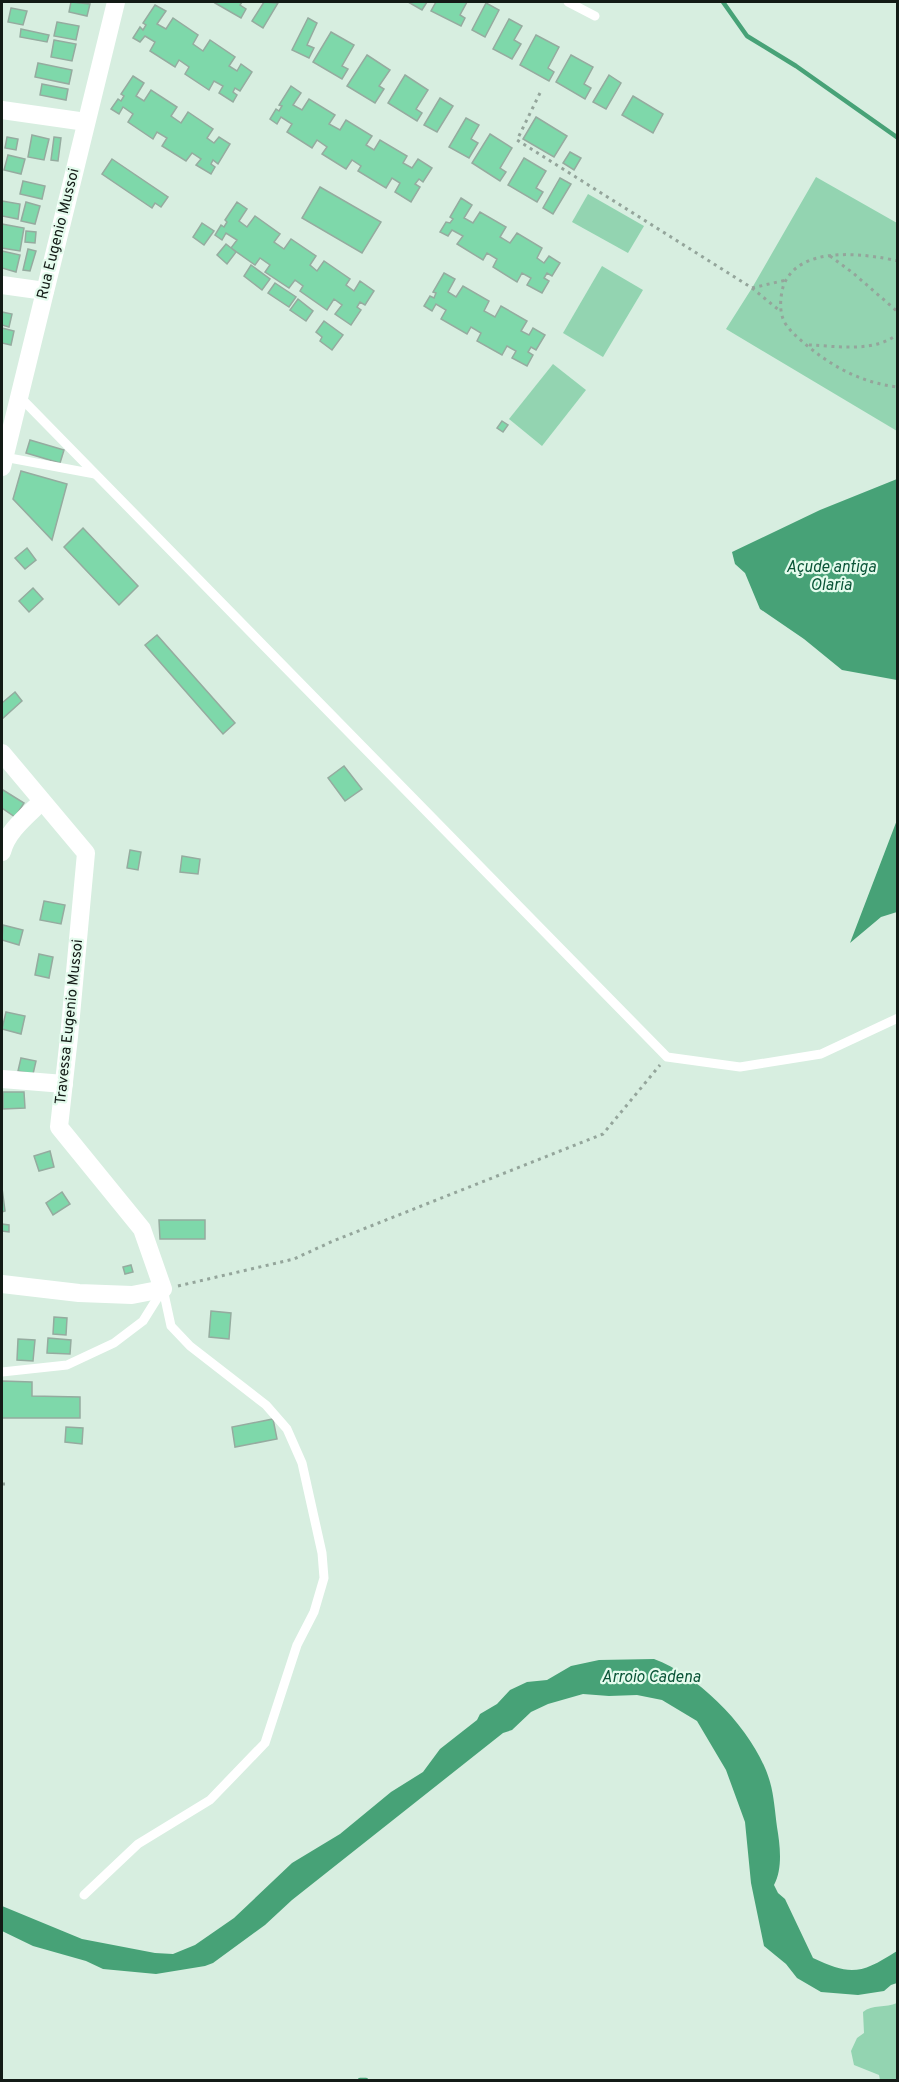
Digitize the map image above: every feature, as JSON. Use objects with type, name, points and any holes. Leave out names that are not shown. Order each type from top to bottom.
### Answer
[{"type":"street","name":"Rua Eugenio Mussoi","points":[[2,460],[116,2]]},
{"type":"street","points":[[2,110],[86,122]]},
{"type":"street","points":[[2,285],[45,291]]},
{"type":"street","name":"Travessa Eugenio Mussoi","points":[[2,753],[86,853],[59,1127],[142,1229],[163,1289]]},
{"type":"street","points":[[2,852],[12,831],[42,801]]},
{"type":"street","points":[[2,1079],[64,1084]]},
{"type":"street","points":[[2,1284],[79,1293],[132,1295],[163,1289]]},
{"type":"lane","points":[[568,2],[595,16]]},
{"type":"lane","points":[[19,396],[667,1057],[740,1067],[821,1054],[897,1018]]},
{"type":"lane","points":[[2,460],[95,474]]},
{"type":"lane","points":[[2,1372],[67,1365],[114,1343],[143,1321],[163,1289]]},
{"type":"lane","points":[[84,1895],[138,1844],[210,1800],[265,1743],[297,1645],[314,1612],[324,1578],[322,1553],[302,1463],[287,1429],[266,1406],[190,1346],[171,1326],[163,1289]]},
{"type":"path","points":[[540,93],[517,140],[752,288],[780,310]]},
{"type":"path","points":[[897,261],[866,255],[829,255],[808,260],[792,271],[786,280],[780,310],[785,323],[793,333],[826,361],[850,374],[877,384],[897,387]]},
{"type":"path","points":[[829,255],[854,273],[897,312]]},
{"type":"path","points":[[752,288],[786,280]]},
{"type":"path","points":[[807,345],[869,346],[887,341],[897,334]]},
{"type":"path","points":[[163,1289],[294,1259],[333,1241],[603,1134],[667,1057]]},
{"type":"path","points":[[2,1484],[8,1484]]},
{"type":"shaded area","points":[[816,177],[897,223],[897,431],[726,329]]},
{"type":"shaded area","points":[[588,194],[644,226],[628,253],[572,222]]},
{"type":"shaded area","points":[[602,266],[643,290],[603,357],[563,333]]},
{"type":"shaded area","points":[[553,364],[586,390],[542,446],[509,419]]},
{"type":"shaded area","points":[[897,2003],[897,2080],[880,2080],[879,2075],[854,2065],[851,2051],[857,2038],[864,2033],[863,2012],[871,2008]]},
{"type":"water","name":"Açude antiga Olaria","points":[[897,479],[897,680],[842,670],[804,639],[760,609],[745,573],[735,564],[732,552],[820,510]]},
{"type":"water","points":[[897,820],[897,912],[881,917],[850,943]]},
{"type":"water","name":"Arroio Cadena","points":[[654,1659],[690,1679],[725,1709],[740,1726],[763,1763],[770,1782],[779,1841],[780,1864],[774,1885],[785,1899],[813,1958],[837,1968],[856,1970],[874,1964],[897,1951],[897,1983],[884,1991],[858,1995],[821,1992],[797,1978],[786,1964],[764,1946],[751,1883],[745,1822],[726,1770],[697,1721],[662,1700],[637,1695],[583,1694],[548,1704],[531,1712],[512,1730],[503,1733],[292,1900],[265,1925],[213,1963],[205,1966],[156,1974],[103,1969],[86,1961],[33,1946],[2,1931],[2,1906],[82,1939],[155,1953],[173,1954],[195,1945],[234,1918],[292,1863],[340,1834],[391,1792],[423,1772],[440,1749],[477,1720],[480,1714],[497,1704],[510,1690],[527,1682],[547,1680],[571,1666],[599,1660]]},
{"type":"building","points":[[71,2],[90,4],[87,16],[69,12]]},
{"type":"building","points":[[216,2],[242,2],[240,5],[246,9],[241,18]]},
{"type":"building","points":[[264,2],[278,3],[263,28],[252,21]]},
{"type":"building","points":[[408,2],[427,2],[422,10]]},
{"type":"building","points":[[436,2],[467,2],[460,15],[465,18],[461,26],[431,11]]},
{"type":"building","points":[[486,3],[499,10],[485,37],[472,30]]},
{"type":"building","points":[[155,5],[166,11],[157,24],[166,29],[173,18],[198,35],[193,44],[203,51],[210,40],[235,57],[229,66],[237,71],[241,64],[252,72],[240,91],[235,88],[233,92],[237,95],[233,102],[219,93],[223,86],[214,81],[209,90],[185,74],[189,67],[179,60],[175,67],[150,51],[155,42],[145,36],[140,42],[133,38],[140,27],[143,30],[146,25],[143,23]]},
{"type":"building","points":[[11,8],[27,11],[23,25],[8,22]]},
{"type":"building","points":[[308,18],[317,23],[307,45],[314,48],[309,58],[292,50]]},
{"type":"building","points":[[509,19],[522,26],[514,40],[521,44],[512,59],[493,49]]},
{"type":"building","points":[[57,22],[79,26],[76,40],[54,36]]},
{"type":"building","points":[[21,29],[49,35],[47,42],[20,37]]},
{"type":"building","points":[[331,32],[354,45],[342,66],[348,69],[342,79],[313,62]]},
{"type":"building","points":[[536,35],[559,47],[548,68],[554,72],[549,81],[520,65]]},
{"type":"building","points":[[54,40],[76,44],[72,61],[51,57]]},
{"type":"building","points":[[367,55],[390,70],[379,86],[384,89],[375,103],[347,86]]},
{"type":"building","points":[[571,55],[593,67],[584,84],[591,88],[585,99],[556,82]]},
{"type":"building","points":[[38,63],[72,70],[69,84],[35,77]]},
{"type":"building","points":[[405,75],[428,90],[416,109],[422,113],[417,121],[388,103]]},
{"type":"building","points":[[609,75],[621,83],[606,109],[593,102]]},
{"type":"building","points":[[133,76],[144,83],[136,96],[144,101],[151,90],[177,107],[171,116],[181,123],[188,112],[213,129],[207,138],[214,143],[219,137],[230,144],[218,164],[213,160],[211,164],[215,167],[211,174],[196,165],[201,159],[192,153],[186,161],[162,146],[167,138],[157,132],[153,139],[128,122],[133,114],[123,107],[119,114],[111,109],[118,99],[121,101],[124,96],[121,94]]},
{"type":"building","points":[[42,84],[68,89],[66,100],[40,95]]},
{"type":"building","points":[[291,86],[301,93],[293,105],[302,110],[309,99],[335,115],[329,124],[340,130],[346,120],[372,136],[366,145],[374,150],[380,140],[407,156],[403,163],[412,168],[418,159],[432,168],[423,182],[419,179],[415,184],[420,187],[411,202],[395,192],[400,183],[392,178],[386,188],[358,171],[361,166],[352,160],[346,169],[322,154],[327,147],[317,140],[312,148],[287,132],[292,124],[281,117],[277,124],[270,119],[276,109],[279,111],[282,106],[279,105]]},
{"type":"building","points":[[633,96],[663,114],[653,133],[622,115]]},
{"type":"building","points":[[440,98],[453,106],[437,132],[424,125]]},
{"type":"building","points":[[536,117],[567,136],[554,157],[523,139]]},
{"type":"building","points":[[466,118],[479,125],[471,139],[478,143],[469,158],[449,147]]},
{"type":"building","points":[[490,134],[512,148],[500,168],[506,172],[500,181],[472,163]]},
{"type":"building","points":[[32,135],[49,139],[44,160],[28,157]]},
{"type":"building","points":[[7,137],[18,139],[16,150],[5,148]]},
{"type":"building","points":[[54,137],[61,138],[58,161],[51,160]]},
{"type":"building","points":[[570,152],[581,158],[574,170],[563,163]]},
{"type":"building","points":[[8,155],[25,159],[21,174],[4,170]]},
{"type":"building","points":[[524,158],[546,171],[536,188],[543,192],[537,202],[508,185]]},
{"type":"building","points":[[112,159],[168,197],[161,207],[155,203],[152,208],[102,174]]},
{"type":"building","points":[[560,178],[571,184],[553,214],[543,208]]},
{"type":"building","points":[[23,181],[45,186],[42,199],[20,194]]},
{"type":"building","points":[[320,187],[381,222],[362,253],[302,218]]},
{"type":"building","points":[[461,198],[472,205],[464,218],[473,223],[480,212],[506,227],[500,237],[510,243],[517,233],[542,248],[537,258],[544,263],[549,256],[560,263],[552,276],[547,273],[544,278],[549,281],[542,293],[527,285],[531,278],[522,273],[517,282],[493,267],[497,259],[487,253],[483,260],[457,244],[463,236],[452,230],[448,236],[440,232],[446,222],[450,223],[453,219],[450,217]]},
{"type":"building","points":[[2,201],[20,204],[18,219],[2,216]]},
{"type":"building","points":[[26,202],[40,206],[35,224],[21,221]]},
{"type":"building","points":[[237,202],[247,209],[239,221],[247,227],[255,216],[280,234],[274,242],[284,249],[291,239],[316,256],[310,265],[317,271],[324,261],[350,279],[346,285],[354,291],[360,281],[374,291],[365,305],[360,302],[357,307],[361,310],[351,325],[335,314],[342,305],[334,299],[327,310],[300,291],[303,286],[295,280],[289,288],[265,272],[270,265],[260,258],[255,265],[231,248],[237,240],[226,233],[222,240],[215,235],[221,225],[224,227],[227,222],[225,220]]},
{"type":"building","points":[[202,223],[214,231],[204,245],[193,237]]},
{"type":"building","points":[[2,224],[24,228],[20,251],[2,248]]},
{"type":"building","points":[[26,231],[36,232],[35,243],[25,242]]},
{"type":"building","points":[[226,244],[236,252],[227,264],[217,255]]},
{"type":"building","points":[[28,249],[36,251],[30,271],[23,270]]},
{"type":"building","points":[[2,251],[20,255],[16,272],[2,268]]},
{"type":"building","points":[[251,265],[270,279],[262,290],[244,276]]},
{"type":"building","points":[[444,273],[455,279],[448,292],[456,297],[463,286],[489,301],[484,311],[495,317],[501,306],[527,321],[521,331],[529,335],[533,328],[545,335],[536,350],[531,347],[528,352],[533,355],[527,366],[512,358],[516,351],[507,346],[502,355],[477,341],[481,333],[471,327],[467,334],[441,319],[446,310],[436,304],[432,311],[424,306],[430,296],[434,298],[436,293],[433,292]]},
{"type":"building","points":[[275,283],[296,297],[289,307],[268,293]]},
{"type":"building","points":[[298,299],[313,311],[306,321],[290,310]]},
{"type":"building","points":[[2,312],[12,314],[9,327],[2,325]]},
{"type":"building","points":[[324,321],[343,335],[332,350],[320,341],[322,337],[316,332]]},
{"type":"building","points":[[2,328],[14,331],[11,345],[2,343]]},
{"type":"building","points":[[502,421],[508,425],[503,432],[497,428]]},
{"type":"building","points":[[30,440],[64,450],[60,463],[26,453]]},
{"type":"building","points":[[21,471],[67,484],[52,540],[13,499]]},
{"type":"building","points":[[83,528],[138,586],[119,605],[64,547]]},
{"type":"building","points":[[27,548],[36,560],[25,569],[15,558]]},
{"type":"building","points":[[33,588],[43,599],[29,612],[19,601]]},
{"type":"building","points":[[157,635],[235,723],[223,734],[145,645]]},
{"type":"building","points":[[15,692],[22,701],[2,719],[2,703]]},
{"type":"building","points":[[344,766],[362,789],[345,801],[328,778]]},
{"type":"building","points":[[3,790],[24,803],[15,817],[2,808]]},
{"type":"building","points":[[130,850],[141,852],[138,870],[127,868]]},
{"type":"building","points":[[182,856],[200,859],[198,874],[180,872]]},
{"type":"building","points":[[44,901],[65,905],[61,924],[40,920]]},
{"type":"building","points":[[3,925],[23,930],[19,945],[2,940]]},
{"type":"building","points":[[39,954],[53,957],[49,978],[35,975]]},
{"type":"building","points":[[6,1012],[25,1016],[21,1034],[2,1029]]},
{"type":"building","points":[[21,1058],[36,1061],[33,1074],[18,1071]]},
{"type":"building","points":[[3,1092],[24,1092],[25,1108],[3,1109]]},
{"type":"building","points":[[50,1151],[54,1167],[39,1171],[34,1156]]},
{"type":"building","points":[[2,1188],[5,1211],[2,1212]]},
{"type":"building","points":[[62,1192],[70,1204],[53,1215],[46,1203]]},
{"type":"building","points":[[159,1220],[205,1220],[205,1239],[160,1239]]},
{"type":"building","points":[[2,1224],[9,1225],[9,1232],[2,1231]]},
{"type":"building","points":[[131,1265],[133,1272],[125,1274],[123,1267]]},
{"type":"building","points":[[211,1311],[231,1313],[229,1339],[209,1337]]},
{"type":"building","points":[[54,1317],[67,1318],[66,1335],[53,1334]]},
{"type":"building","points":[[48,1338],[71,1340],[70,1354],[47,1353]]},
{"type":"building","points":[[18,1339],[35,1340],[33,1361],[17,1360]]},
{"type":"building","points":[[2,1381],[32,1382],[32,1396],[80,1397],[80,1418],[2,1418]]},
{"type":"building","points":[[273,1419],[277,1439],[235,1447],[232,1427]]},
{"type":"building","points":[[66,1427],[83,1428],[82,1444],[65,1442]]},
{"type":"waterway","points":[[723,2],[747,36],[796,66],[898,138]]},
{"type":"waterway","points":[[360,2080],[366,2080]]}]
